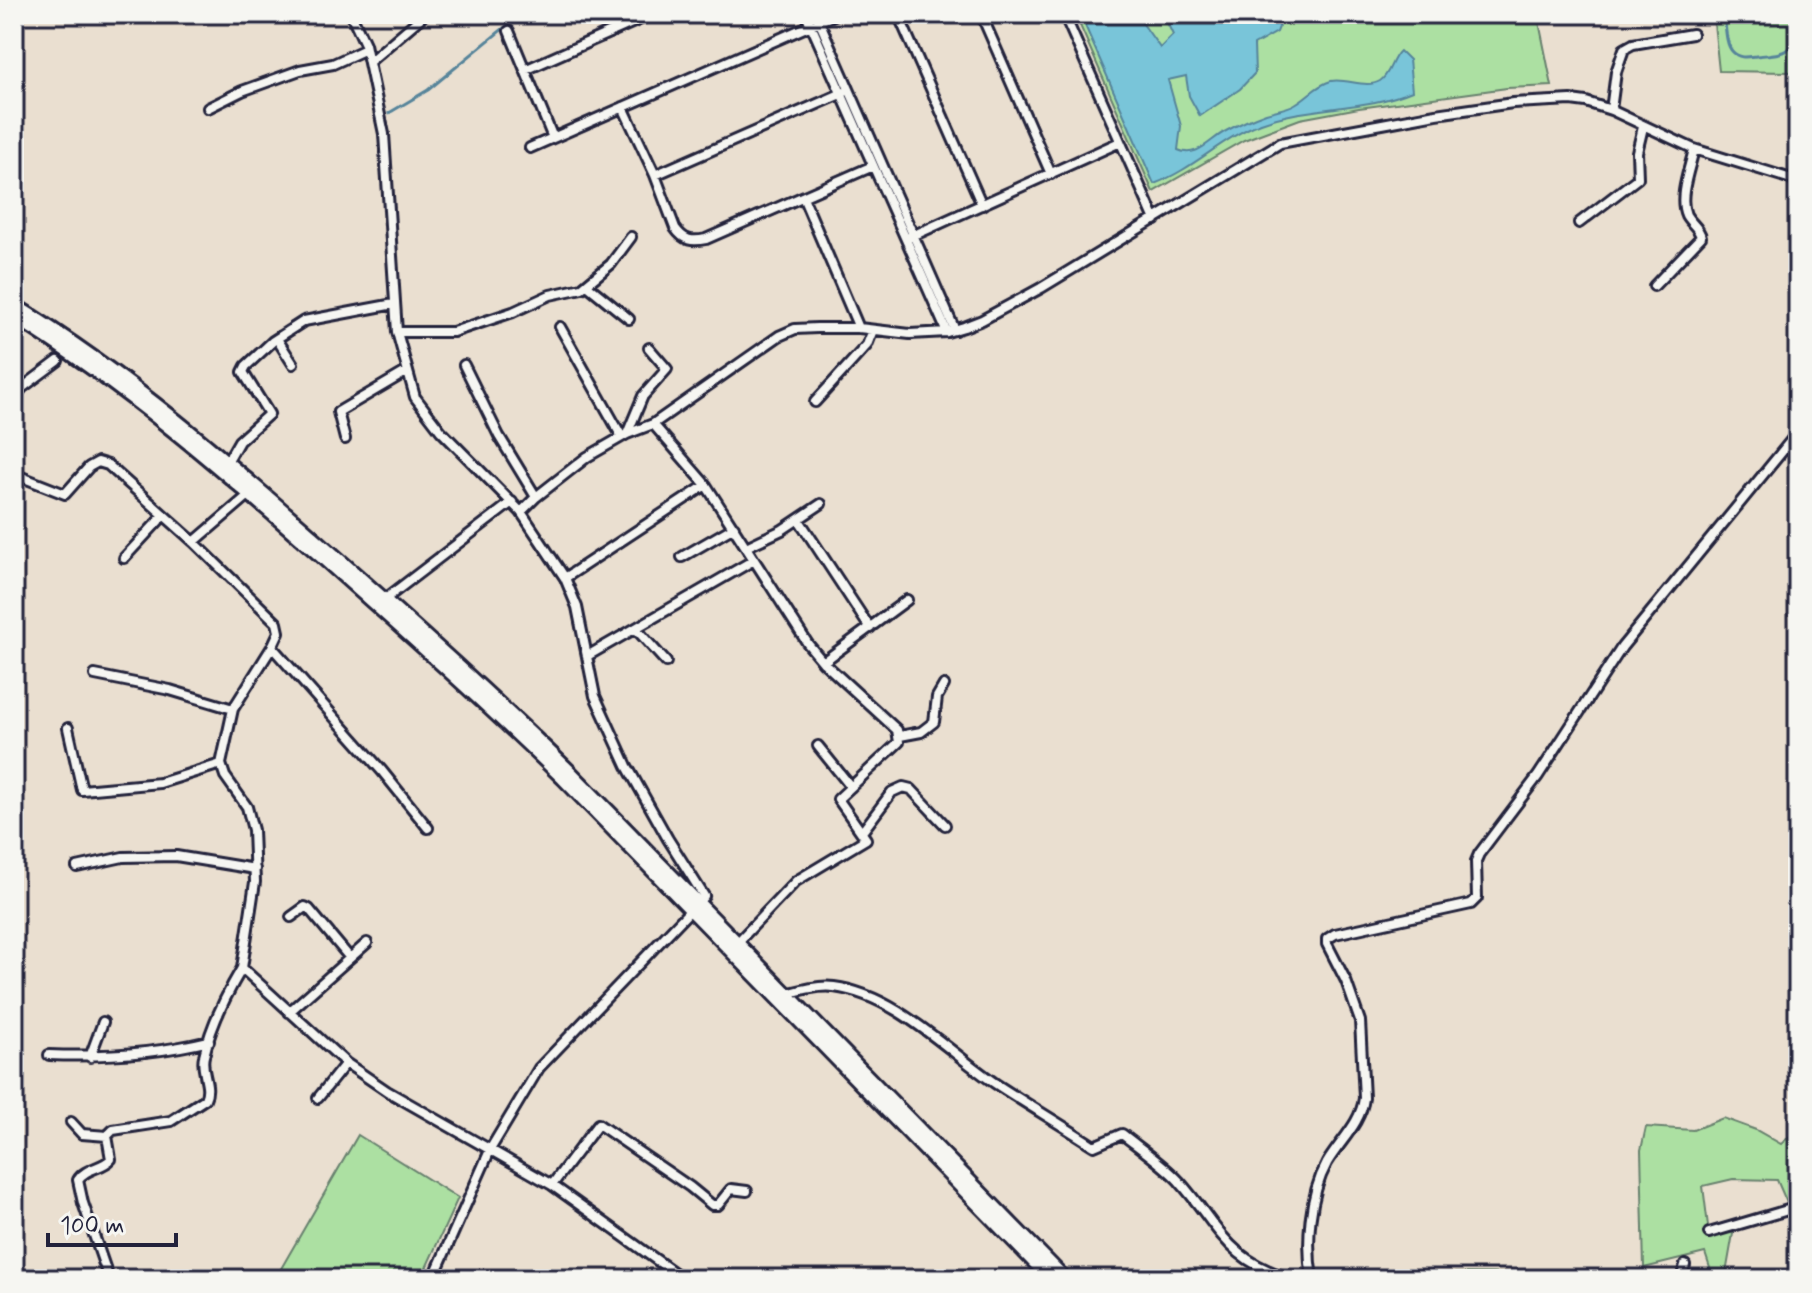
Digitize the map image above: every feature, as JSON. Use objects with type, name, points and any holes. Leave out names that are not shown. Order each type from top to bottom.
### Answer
[{"type":"main road","points":[[14,305],[117,375],[227,462],[534,736],[735,948],[1065,1279]]},
{"type":"main road","points":[[14,316],[137,401],[250,494],[490,708],[694,906]]},
{"type":"main road","points":[[783,997],[1051,1279]]},
{"type":"street","points":[[351,14],[366,49],[384,134],[397,332],[415,397],[425,413],[521,512],[565,578],[577,607],[595,696],[627,766],[704,896],[558,1045],[520,1097],[491,1148],[433,1279]]},
{"type":"street","points":[[369,62],[425,14]]},
{"type":"street","points":[[525,70],[652,14]]},
{"type":"street","points":[[806,14],[815,20],[951,331]]},
{"type":"street","points":[[530,148],[815,20],[836,14]]},
{"type":"street","points":[[898,14],[982,205]]},
{"type":"street","points":[[981,14],[1051,174]]},
{"type":"street","points":[[1064,14],[1155,220]]},
{"type":"street","points":[[509,31],[553,138]]},
{"type":"street","points":[[1611,110],[1616,72],[1624,49],[1633,44],[1692,34]]},
{"type":"street","points":[[208,108],[256,86],[300,70],[333,64],[366,49]]},
{"type":"street","points":[[846,92],[873,166],[910,237]]},
{"type":"street","points":[[655,175],[846,92]]},
{"type":"street","points":[[521,512],[587,457],[653,424],[779,336],[795,329],[859,328],[910,334],[951,331],[982,320],[1041,288],[1280,143],[1513,103],[1571,100],[1611,110],[1694,149],[1798,181]]},
{"type":"street","points":[[623,107],[655,175],[675,228],[686,239],[694,241],[706,239],[873,166]]},
{"type":"street","points":[[1579,223],[1638,178],[1637,152],[1643,127]]},
{"type":"street","points":[[910,237],[1120,142]]},
{"type":"street","points":[[1654,286],[1701,237],[1700,230],[1686,214],[1683,204],[1694,149]]},
{"type":"street","points":[[803,197],[859,328]]},
{"type":"street","points":[[397,332],[453,332],[513,312],[550,295],[587,285],[611,264],[631,237]]},
{"type":"street","points":[[587,285],[629,319]]},
{"type":"street","points":[[227,462],[239,441],[268,417],[268,410],[243,372],[246,366],[277,339],[310,319],[394,304]]},
{"type":"street","points":[[560,327],[624,436]]},
{"type":"street","points":[[815,402],[862,352],[873,330]]},
{"type":"street","points":[[277,339],[293,364]]},
{"type":"street","points":[[624,436],[643,396],[667,369],[649,348]]},
{"type":"street","points":[[14,397],[58,361]]},
{"type":"street","points":[[464,365],[499,436],[536,497]]},
{"type":"street","points":[[345,439],[338,412],[406,372]]},
{"type":"street","points":[[653,424],[706,485],[800,633],[823,662],[900,736],[899,742],[838,799],[866,839],[796,881],[735,948]]},
{"type":"street","points":[[1310,1279],[1307,1243],[1317,1195],[1326,1165],[1363,1109],[1364,1098],[1360,1021],[1327,939],[1335,934],[1471,904],[1477,898],[1476,861],[1479,854],[1538,776],[1625,644],[1798,432]]},
{"type":"street","points":[[14,474],[65,494],[89,467],[103,462],[194,542],[277,623],[279,632],[233,709],[221,764],[229,781],[241,795],[251,819],[255,869],[250,929],[242,968],[229,990],[203,1062],[207,1088],[205,1099],[171,1121],[113,1130],[107,1136],[82,1134],[71,1122]]},
{"type":"street","points":[[565,578],[706,485]]},
{"type":"street","points":[[194,542],[250,494]]},
{"type":"street","points":[[384,600],[512,502]]},
{"type":"street","points":[[746,547],[799,520],[821,504]]},
{"type":"street","points":[[124,558],[163,516]]},
{"type":"street","points":[[799,520],[870,628]]},
{"type":"street","points":[[682,557],[734,527]]},
{"type":"street","points":[[589,655],[754,560]]},
{"type":"street","points":[[823,662],[907,600]]},
{"type":"street","points":[[637,630],[666,662]]},
{"type":"street","points":[[272,647],[428,828]]},
{"type":"street","points":[[95,675],[170,690],[233,709]]},
{"type":"street","points":[[900,736],[921,732],[934,722],[937,697],[944,685]]},
{"type":"street","points":[[68,728],[82,790],[160,783],[221,764]]},
{"type":"street","points":[[818,746],[851,787]]},
{"type":"street","points":[[862,832],[892,792],[903,787],[911,789],[945,825]]},
{"type":"street","points":[[77,867],[123,857],[176,856],[255,869]]},
{"type":"street","points":[[291,917],[302,909],[309,909],[350,958]]},
{"type":"street","points":[[289,1012],[367,943]]},
{"type":"street","points":[[242,968],[346,1063],[387,1091],[552,1185],[683,1279]]},
{"type":"street","points":[[783,997],[824,986],[868,997],[896,1011],[995,1083],[1094,1146],[1122,1134],[1178,1180],[1215,1230],[1241,1256],[1271,1273],[1293,1279]]},
{"type":"street","points":[[90,1057],[103,1022]]},
{"type":"street","points":[[49,1055],[90,1057],[175,1049],[209,1041]]},
{"type":"street","points":[[318,1098],[346,1063]]},
{"type":"street","points":[[552,1185],[598,1124],[716,1207],[731,1189],[747,1191]]},
{"type":"street","points":[[107,1136],[111,1159],[83,1173],[78,1185],[109,1279]]},
{"type":"street","points":[[1709,1233],[1798,1207]]},
{"type":"street","points":[[1681,1279],[1685,1265]]},
{"type":"green space","points":[[1075,14],[1540,14],[1538,17],[1552,86],[1507,88],[1300,119],[1244,140],[1153,192]]},
{"type":"green space","points":[[1713,14],[1798,14],[1798,72],[1719,71]]},
{"type":"green space","points":[[1723,1118],[1756,1130],[1781,1144],[1798,1129],[1798,1203],[1787,1203],[1777,1180],[1733,1179],[1703,1186],[1709,1234],[1734,1228],[1725,1279],[1696,1279],[1710,1268],[1705,1253],[1644,1268],[1641,1150],[1646,1127],[1693,1130]]},
{"type":"green space","points":[[358,1135],[458,1198],[421,1279],[275,1279]]},
{"type":"green space","points":[[1437,1273],[1571,1274],[1571,1279],[1436,1279]]},
{"type":"water","points":[[1080,14],[1136,14],[1160,48],[1173,35],[1163,14],[1279,14],[1281,22],[1277,32],[1254,45],[1255,73],[1240,89],[1200,116],[1189,96],[1186,76],[1168,80],[1181,126],[1178,150],[1185,152],[1197,150],[1251,119],[1292,106],[1331,81],[1369,84],[1380,81],[1400,51],[1409,60],[1412,91],[1375,102],[1299,113],[1261,123],[1154,184]]},
{"type":"waterway","points":[[389,113],[428,90],[521,14]]},
{"type":"waterway","points":[[1724,14],[1730,48],[1737,55],[1746,57],[1779,53],[1789,48],[1794,14]]}]
